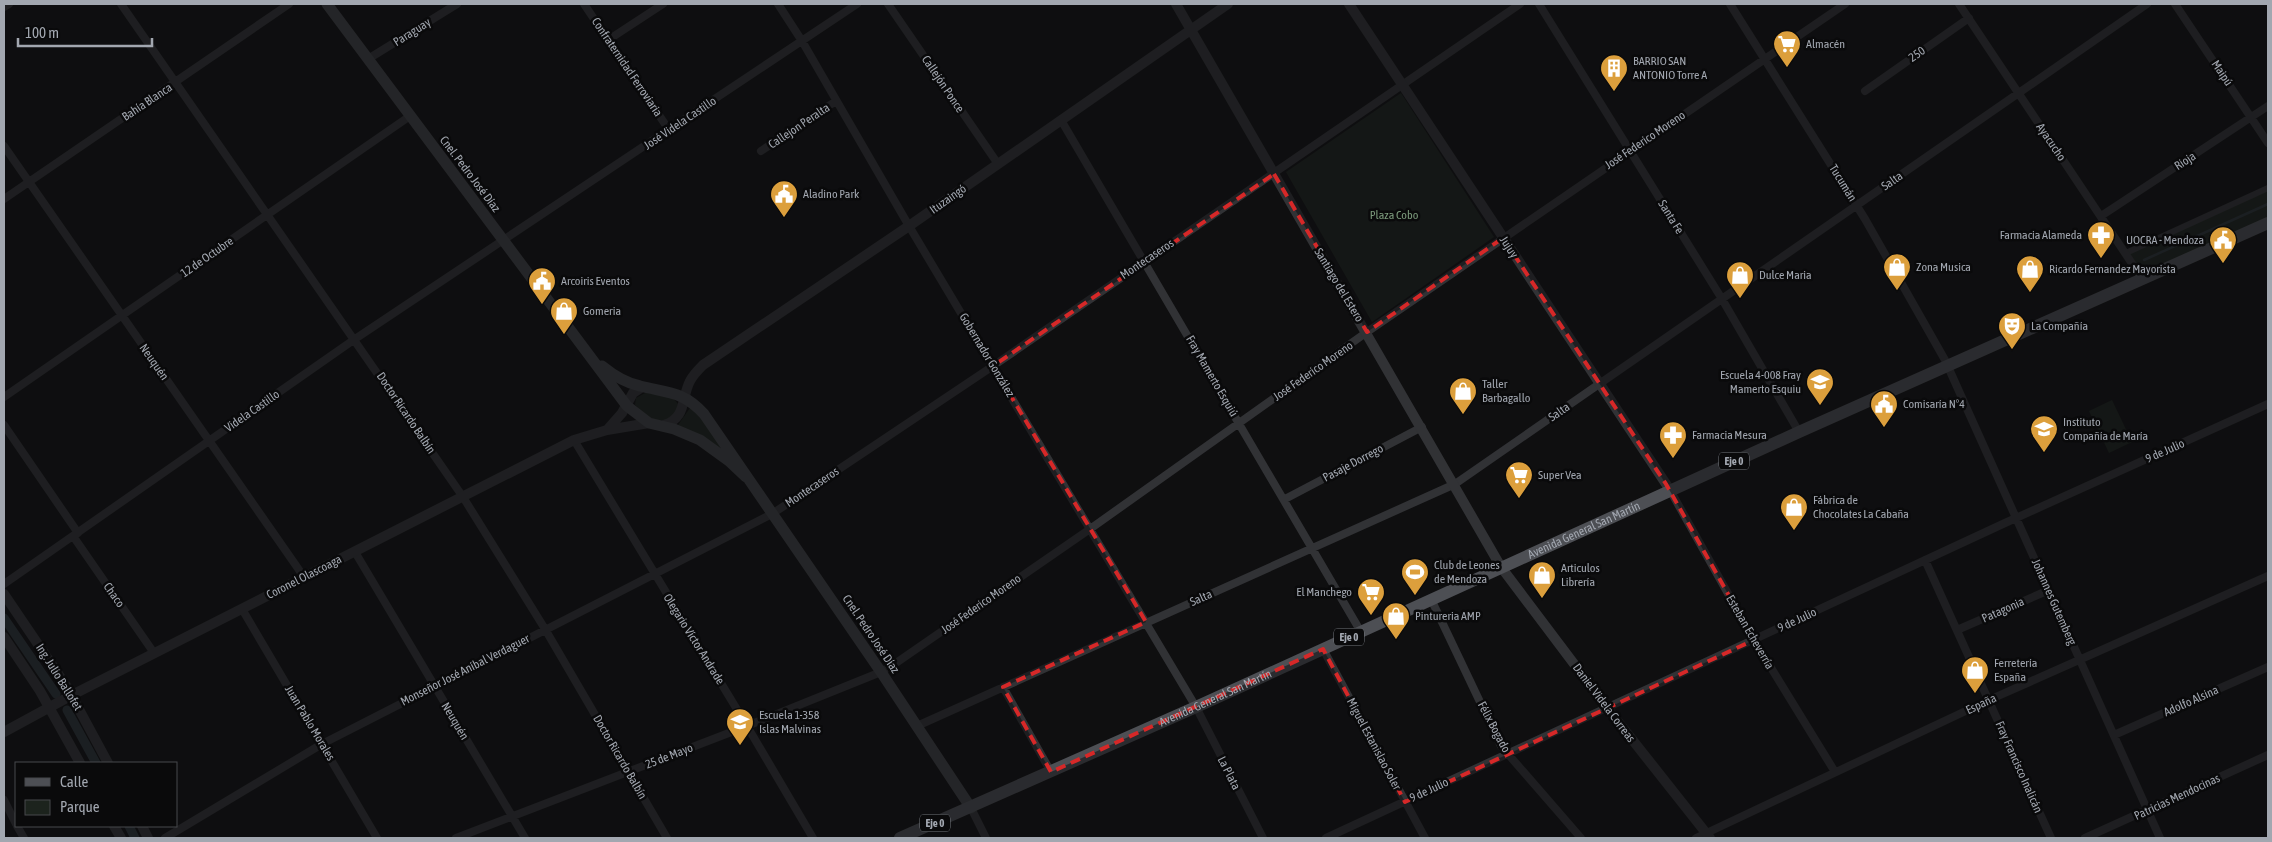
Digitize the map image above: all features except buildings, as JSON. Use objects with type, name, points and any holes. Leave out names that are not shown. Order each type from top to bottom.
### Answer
[{"type":"main road","name":"Cnel. Pedro José Díaz","points":[[327,4],[502,241],[637,415],[649,423],[664,425],[700,440],[729,461],[746,477]]},
{"type":"main road","name":"Avenida General San Martín","points":[[900,838],[1196,707],[1670,490],[2268,223]]},
{"type":"main road","name":"Cnel. Pedro José Díaz","points":[[592,359],[620,378],[642,387],[681,398],[704,414],[881,672],[971,808]]},
{"type":"street","points":[[4,7],[9,4]]},
{"type":"street","name":"Doctor Ricardo Balbín","points":[[121,4],[463,497],[545,629],[667,838]]},
{"type":"street","name":"Bahía Blanca","points":[[4,199],[289,4]]},
{"type":"street","name":"Paraguay","points":[[368,59],[457,4]]},
{"type":"street","name":"Confraternidad Ferroviaria","points":[[584,4],[669,130]]},
{"type":"street","points":[[608,40],[663,4]]},
{"type":"street","name":"Gobernador González","points":[[778,4],[802,41],[909,226],[1196,707]]},
{"type":"street","name":"José Videla Castillo","points":[[502,241],[857,4]]},
{"type":"street","name":"Callejón Ponce","points":[[888,4],[998,164]]},
{"type":"street","name":"Santiago del Estero","points":[[1176,4],[1455,484],[1501,567]]},
{"type":"street","name":"Ituzaingó","points":[[664,425],[679,416],[681,398],[690,381],[703,365],[909,226],[1228,4]]},
{"type":"street","name":"Jujuy","points":[[1349,4],[1670,490]]},
{"type":"street","name":"Montecaseros","points":[[772,514],[993,366],[1520,4]]},
{"type":"street","name":"Santa Fe","points":[[1539,4],[1722,299],[1799,432]]},
{"type":"street","name":"Tucumán","points":[[1730,4],[1857,205],[1948,366]]},
{"type":"street","name":"José Federico Moreno","points":[[881,672],[1090,529],[1367,332],[1629,150],[1845,4]]},
{"type":"street","name":"Ayacucho","points":[[1960,4],[2143,280]]},
{"type":"street","name":"Salta","points":[[917,726],[1455,484],[2147,4]]},
{"type":"street","name":"Maipú","points":[[2175,4],[2268,143]]},
{"type":"street","name":"250","points":[[1865,91],[1969,18]]},
{"type":"street","name":"Callejon Peralta","points":[[761,151],[836,101]]},
{"type":"street","name":"Rioja","points":[[2101,216],[2268,106]]},
{"type":"street","name":"12 de Octubre","points":[[4,397],[410,116]]},
{"type":"street","name":"Fray Mamerto Esquiú","points":[[1061,120],[1362,632]]},
{"type":"street","name":"Neuquén","points":[[4,146],[304,577]]},
{"type":"street","points":[[2126,253],[2268,188]]},
{"type":"street","name":"Videla Castillo","points":[[4,584],[355,339],[502,241]]},
{"type":"street","name":"Johannes Gutemberg","points":[[1948,366],[2160,838]]},
{"type":"street","points":[[608,430],[635,391],[642,387]]},
{"type":"street","name":"9 de Julio","points":[[1326,838],[1608,709],[2016,518],[2268,404]]},
{"type":"street","name":"Coronel Olascoaga","points":[[4,732],[72,695],[574,440],[608,430],[649,423]]},
{"type":"street","name":"Chaco","points":[[4,425],[154,653]]},
{"type":"street","name":"Pasaje Dorrego","points":[[1285,499],[1422,427]]},
{"type":"street","name":"Olegario Víctor Andrade","points":[[574,440],[747,726],[812,838]]},
{"type":"street","name":"Esteban Echeverría","points":[[1670,490],[1754,640],[1835,772]]},
{"type":"street","name":"Monseñor José Aníbal Verdaguer","points":[[165,838],[322,744],[434,685],[772,514]]},
{"type":"street","name":"Neuquén","points":[[355,552],[525,838]]},
{"type":"street","name":"Fray Francisco Inalicán","points":[[1926,560],[2051,838]]},
{"type":"street","name":"Daniel Videla Correas","points":[[1501,567],[1608,709],[1708,836]]},
{"type":"street","name":"España","points":[[1696,838],[1708,836],[1835,772],[1989,700],[2268,576]]},
{"type":"street","name":"Patagonia","points":[[1957,630],[2049,590]]},
{"type":"street","name":"Ing. Julio Ballofet","points":[[4,594],[72,695],[107,762]]},
{"type":"street","name":"Félix Bogado","points":[[1431,599],[1501,746],[1581,838]]},
{"type":"street","name":"Juan Pablo Morales","points":[[242,609],[377,838]]},
{"type":"street","name":"Ing. Julio Ballofet","points":[[4,637],[50,708],[79,762]]},
{"type":"street","name":"Miguel Estanislao Soler","points":[[1323,649],[1425,838]]},
{"type":"street","name":"Adolfo Alsina","points":[[2114,735],[2268,667]]},
{"type":"street","name":"25 de Mayo","points":[[456,838],[747,726],[881,672]]},
{"type":"street","points":[[1004,687],[1051,772]]},
{"type":"street","name":"La Plata","points":[[1196,707],[1263,838]]},
{"type":"street","name":"Patricias Mendocinas","points":[[2085,838],[2268,755]]},
{"type":"street","points":[[4,800],[15,821]]},
{"type":"street","points":[[971,808],[986,838]]},
{"type":"street","points":[[115,827],[121,838]]},
{"type":"highlighted area","points":[[1274,174],[1367,332],[1503,238],[1666,484],[1754,640],[1405,802],[1323,649],[1051,772],[1003,687],[1146,622],[993,366]]},
{"type":"green space","name":"Plaza Cobo","points":[[1401,93],[1494,237],[1372,322],[1286,172]]},
{"type":"green space","points":[[2268,188],[2268,223],[2143,280],[2126,253]]},
{"type":"green space","points":[[647,392],[673,398],[678,404],[677,412],[665,421],[650,419],[635,405],[636,398]]},
{"type":"green space","points":[[2112,400],[2132,442],[2109,453],[2089,411]]},
{"type":"green space","points":[[690,408],[698,414],[731,458],[678,425]]},
{"type":"waterway","points":[[2144,260],[2268,204]]},
{"type":"waterway","points":[[4,618],[56,694]]},
{"type":"waterway","points":[[67,710],[95,762]]},
{"type":"waterway","points":[[130,827],[135,838]]},
{"type":"place","name":"Almacén","points":[[1787,68]]},
{"type":"place","name":"BARRIO SAN ANTONIO Torre A","points":[[1614,92]]},
{"type":"place","name":"Aladino Park","points":[[784,218]]},
{"type":"place","name":"Farmacia Alameda","points":[[2101,259]]},
{"type":"place","name":"UOCRA - Mendoza","points":[[2223,264]]},
{"type":"place","name":"Zona Musica","points":[[1897,291]]},
{"type":"place","name":"Ricardo Fernandez Mayorista","points":[[2030,293]]},
{"type":"place","name":"Dulce Maria","points":[[1740,299]]},
{"type":"place","name":"Arcoiris Eventos","points":[[542,305]]},
{"type":"place","name":"Gomeria","points":[[564,335]]},
{"type":"place","name":"La Compañía","points":[[2012,350]]},
{"type":"place","name":"Escuela 4-008 Fray Mamerto Esquiu","points":[[1820,406]]},
{"type":"place","name":"Taller Barbagallo","points":[[1463,415]]},
{"type":"place","name":"Comisaría N°4","points":[[1884,428]]},
{"type":"place","name":"Instituto Compañía de María","points":[[2044,453]]},
{"type":"place","name":"Farmacia Mesura","points":[[1673,459]]},
{"type":"place","name":"Super Vea","points":[[1519,499]]},
{"type":"place","name":"Fábrica de Chocolates La Cabaña","points":[[1794,531]]},
{"type":"place","name":"Club de Leones de Mendoza","points":[[1415,596]]},
{"type":"place","name":"Articulos Librería","points":[[1542,599]]},
{"type":"place","name":"El Manchego","points":[[1371,616]]},
{"type":"place","name":"Pintureria AMP","points":[[1396,640]]},
{"type":"place","name":"Ferretería España","points":[[1975,694]]},
{"type":"place","name":"Escuela 1-358 Islas Malvinas","points":[[740,746]]}]
